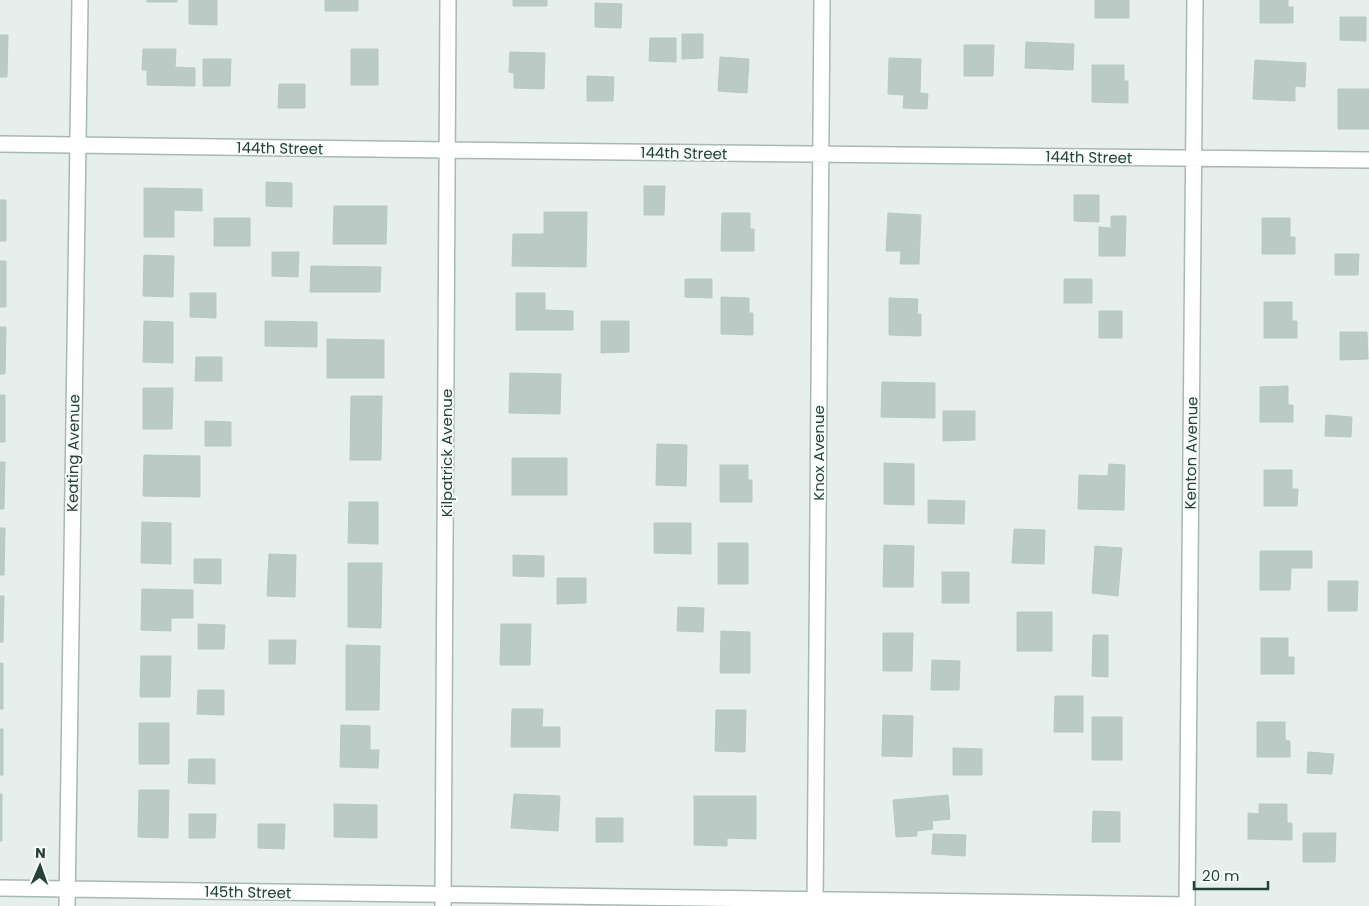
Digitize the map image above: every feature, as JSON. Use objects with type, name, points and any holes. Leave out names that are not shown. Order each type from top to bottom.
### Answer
[{"type":"street","name":"Keating Avenue","points":[[67,906],[80,0]]},
{"type":"street","name":"Kilpatrick Avenue","points":[[443,900],[448,0]]},
{"type":"street","name":"Knox Avenue","points":[[815,903],[822,0]]},
{"type":"street","name":"Kenton Avenue","points":[[1187,906],[1195,0]]},
{"type":"street","name":"144th Street","points":[[0,144],[1369,160]]},
{"type":"street","name":"145th Street","points":[[0,888],[443,900],[1187,906]]},
{"type":"building","points":[[147,0],[177,0],[177,2],[147,2]]},
{"type":"building","points":[[189,0],[217,0],[217,25],[189,24]]},
{"type":"building","points":[[325,0],[358,0],[358,11],[325,11]]},
{"type":"building","points":[[513,0],[547,0],[547,6],[513,6]]},
{"type":"building","points":[[1095,0],[1129,0],[1129,18],[1095,18]]},
{"type":"building","points":[[1260,0],[1288,0],[1288,7],[1293,7],[1293,23],[1260,23]]},
{"type":"building","points":[[595,3],[622,4],[621,28],[595,27]]},
{"type":"building","points":[[1340,17],[1366,17],[1366,41],[1340,40]]},
{"type":"building","points":[[682,34],[703,34],[703,58],[682,59]]},
{"type":"building","points":[[0,35],[8,35],[7,77],[0,77]]},
{"type":"building","points":[[650,38],[676,38],[676,62],[649,61]]},
{"type":"building","points":[[1026,42],[1074,44],[1073,70],[1025,68]]},
{"type":"building","points":[[964,45],[994,45],[993,76],[964,76]]},
{"type":"building","points":[[143,49],[176,49],[175,67],[195,68],[195,86],[147,85],[147,70],[142,70]]},
{"type":"building","points":[[351,49],[378,49],[378,85],[351,85]]},
{"type":"building","points":[[510,52],[545,53],[544,89],[514,88],[514,73],[509,72]]},
{"type":"building","points":[[720,57],[749,59],[747,93],[718,91]]},
{"type":"building","points":[[889,58],[921,59],[920,93],[928,94],[927,109],[903,108],[904,95],[888,94]]},
{"type":"building","points":[[203,59],[231,59],[230,86],[203,86]]},
{"type":"building","points":[[1255,60],[1306,63],[1305,87],[1295,86],[1295,101],[1253,99]]},
{"type":"building","points":[[1092,65],[1124,65],[1124,81],[1128,81],[1128,103],[1092,102]]},
{"type":"building","points":[[587,76],[614,77],[613,101],[587,101]]},
{"type":"building","points":[[279,84],[305,84],[305,108],[278,108]]},
{"type":"building","points":[[1338,89],[1369,89],[1369,129],[1338,129]]},
{"type":"building","points":[[266,182],[292,183],[292,207],[266,206]]},
{"type":"building","points":[[644,186],[665,186],[664,215],[644,215]]},
{"type":"building","points":[[144,188],[202,189],[202,211],[174,210],[174,237],[144,237]]},
{"type":"building","points":[[1074,195],[1099,195],[1099,222],[1074,221]]},
{"type":"building","points":[[0,200],[6,200],[6,241],[0,241]]},
{"type":"building","points":[[334,206],[387,206],[386,244],[333,244]]},
{"type":"building","points":[[544,212],[587,212],[586,267],[512,266],[513,234],[544,234]]},
{"type":"building","points":[[722,213],[750,213],[750,229],[754,229],[754,251],[721,251]]},
{"type":"building","points":[[888,213],[921,215],[919,264],[900,264],[901,251],[886,251]]},
{"type":"building","points":[[1111,216],[1126,216],[1125,256],[1099,256],[1099,227],[1111,228]]},
{"type":"building","points":[[214,218],[250,218],[250,246],[214,246]]},
{"type":"building","points":[[1262,218],[1290,218],[1290,237],[1295,237],[1295,254],[1262,254]]},
{"type":"building","points":[[272,252],[299,252],[298,277],[272,276]]},
{"type":"building","points":[[1335,254],[1359,254],[1358,275],[1335,275]]},
{"type":"building","points":[[144,255],[174,256],[173,297],[143,296]]},
{"type":"building","points":[[0,261],[6,261],[6,307],[0,307]]},
{"type":"building","points":[[311,266],[381,267],[380,292],[310,292]]},
{"type":"building","points":[[685,279],[712,279],[712,298],[685,297]]},
{"type":"building","points":[[1064,279],[1092,279],[1092,303],[1064,303]]},
{"type":"building","points":[[190,293],[216,293],[216,318],[190,317]]},
{"type":"building","points":[[516,293],[545,293],[545,310],[573,311],[573,330],[516,330]]},
{"type":"building","points":[[721,297],[749,298],[749,313],[753,313],[753,335],[721,334]]},
{"type":"building","points":[[889,298],[918,299],[917,314],[921,314],[921,336],[889,335]]},
{"type":"building","points":[[1264,302],[1292,302],[1292,321],[1297,321],[1297,338],[1264,338]]},
{"type":"building","points":[[1099,311],[1122,311],[1122,338],[1099,338]]},
{"type":"building","points":[[144,321],[173,322],[173,363],[143,362]]},
{"type":"building","points":[[265,321],[317,322],[317,347],[265,346]]},
{"type":"building","points":[[601,321],[629,321],[629,352],[601,353]]},
{"type":"building","points":[[0,327],[6,327],[5,374],[0,374]]},
{"type":"building","points":[[1340,332],[1367,332],[1368,359],[1340,360]]},
{"type":"building","points":[[327,339],[384,340],[384,378],[327,378]]},
{"type":"building","points":[[196,357],[222,357],[222,381],[195,381]]},
{"type":"building","points":[[510,373],[561,374],[560,414],[509,413]]},
{"type":"building","points":[[882,382],[935,383],[935,418],[881,417]]},
{"type":"building","points":[[1288,386],[1288,405],[1293,405],[1293,422],[1260,422],[1260,387]]},
{"type":"building","points":[[143,388],[173,388],[172,429],[143,429]]},
{"type":"building","points":[[0,395],[5,395],[5,442],[0,442]]},
{"type":"building","points":[[351,396],[382,396],[381,460],[350,460]]},
{"type":"building","points":[[943,411],[975,411],[975,440],[943,441]]},
{"type":"building","points":[[1326,415],[1352,417],[1351,437],[1325,436]]},
{"type":"building","points":[[205,421],[231,422],[231,446],[205,446]]},
{"type":"building","points":[[657,444],[687,445],[686,486],[656,485]]},
{"type":"building","points":[[144,455],[200,456],[200,497],[143,496]]},
{"type":"building","points":[[512,458],[567,458],[567,495],[512,495]]},
{"type":"building","points":[[0,462],[5,462],[4,509],[0,509]]},
{"type":"building","points":[[884,463],[914,464],[914,505],[884,504]]},
{"type":"building","points":[[1109,464],[1125,465],[1124,510],[1078,509],[1079,475],[1108,476]]},
{"type":"building","points":[[720,465],[748,465],[748,480],[752,480],[752,502],[720,502]]},
{"type":"building","points":[[1264,470],[1292,470],[1292,489],[1298,489],[1297,506],[1264,506]]},
{"type":"building","points":[[928,500],[965,501],[964,524],[928,523]]},
{"type":"building","points":[[349,502],[378,502],[378,544],[348,543]]},
{"type":"building","points":[[142,522],[171,523],[171,564],[141,563]]},
{"type":"building","points":[[654,523],[691,523],[691,554],[654,553]]},
{"type":"building","points":[[0,528],[5,528],[4,575],[0,575]]},
{"type":"building","points":[[1014,529],[1045,530],[1044,564],[1012,563]]},
{"type":"building","points":[[718,543],[748,543],[748,584],[718,584]]},
{"type":"building","points":[[884,545],[914,546],[913,587],[883,587]]},
{"type":"building","points":[[1095,546],[1122,548],[1118,596],[1092,593]]},
{"type":"building","points":[[1260,551],[1312,551],[1312,568],[1291,568],[1290,590],[1260,590]]},
{"type":"building","points":[[269,554],[296,555],[295,597],[267,596]]},
{"type":"building","points":[[513,555],[544,556],[544,577],[513,576]]},
{"type":"building","points":[[194,559],[221,559],[221,584],[194,583]]},
{"type":"building","points":[[348,563],[382,563],[381,628],[348,627]]},
{"type":"building","points":[[942,572],[969,572],[969,603],[942,603]]},
{"type":"building","points":[[557,578],[586,578],[586,603],[557,604]]},
{"type":"building","points":[[1328,581],[1358,581],[1357,611],[1328,611]]},
{"type":"building","points":[[142,589],[193,590],[193,618],[171,618],[171,631],[141,630]]},
{"type":"building","points":[[0,596],[4,596],[3,642],[0,642]]},
{"type":"building","points":[[678,607],[704,608],[703,632],[677,631]]},
{"type":"building","points":[[1017,612],[1052,612],[1052,651],[1017,651]]},
{"type":"building","points":[[198,624],[225,625],[224,649],[198,649]]},
{"type":"building","points":[[501,624],[531,624],[530,665],[500,665]]},
{"type":"building","points":[[721,631],[750,632],[750,673],[720,673]]},
{"type":"building","points":[[883,633],[913,633],[912,671],[883,671]]},
{"type":"building","points":[[1093,635],[1108,635],[1108,677],[1092,676]]},
{"type":"building","points":[[1261,638],[1288,638],[1288,657],[1294,657],[1294,674],[1261,674]]},
{"type":"building","points":[[269,640],[296,640],[295,664],[269,664]]},
{"type":"building","points":[[346,645],[380,646],[379,710],[346,710]]},
{"type":"building","points":[[141,656],[171,656],[170,697],[140,697]]},
{"type":"building","points":[[932,660],[960,661],[959,690],[931,690]]},
{"type":"building","points":[[0,663],[3,663],[3,709],[0,709]]},
{"type":"building","points":[[198,690],[224,690],[224,715],[197,714]]},
{"type":"building","points":[[1055,696],[1083,696],[1083,732],[1054,732]]},
{"type":"building","points":[[512,709],[543,709],[542,727],[560,727],[560,747],[511,747]]},
{"type":"building","points":[[716,710],[746,710],[745,752],[715,751]]},
{"type":"building","points":[[883,715],[913,716],[912,757],[882,756]]},
{"type":"building","points":[[1092,717],[1122,717],[1122,760],[1092,760]]},
{"type":"building","points":[[1257,722],[1285,722],[1285,740],[1290,741],[1290,757],[1257,757]]},
{"type":"building","points":[[139,723],[169,723],[169,764],[139,764]]},
{"type":"building","points":[[341,725],[370,726],[370,750],[379,750],[378,768],[340,767]]},
{"type":"building","points":[[0,729],[3,729],[3,775],[0,775]]},
{"type":"building","points":[[953,748],[982,749],[982,775],[953,775]]},
{"type":"building","points":[[1308,752],[1334,754],[1332,774],[1307,773]]},
{"type":"building","points":[[189,759],[215,759],[215,784],[188,783]]},
{"type":"building","points":[[139,790],[169,790],[168,838],[138,837]]},
{"type":"building","points":[[0,794],[2,794],[2,841],[0,841]]},
{"type":"building","points":[[514,794],[560,796],[558,831],[511,828]]},
{"type":"building","points":[[948,795],[950,819],[932,821],[933,829],[917,831],[917,836],[896,837],[893,800]]},
{"type":"building","points":[[694,796],[756,796],[756,839],[727,838],[727,846],[694,845]]},
{"type":"building","points":[[334,804],[377,805],[377,838],[334,837]]},
{"type":"building","points":[[1259,804],[1287,804],[1287,823],[1292,823],[1292,840],[1248,839],[1248,813],[1259,814]]},
{"type":"building","points":[[1093,811],[1120,812],[1120,842],[1092,842]]},
{"type":"building","points":[[189,814],[216,814],[215,838],[189,838]]},
{"type":"building","points":[[596,818],[623,818],[623,842],[596,842]]},
{"type":"building","points":[[258,824],[285,824],[284,849],[258,848]]},
{"type":"building","points":[[1303,833],[1336,833],[1335,862],[1303,862]]},
{"type":"building","points":[[933,834],[966,835],[965,856],[932,854]]}]
